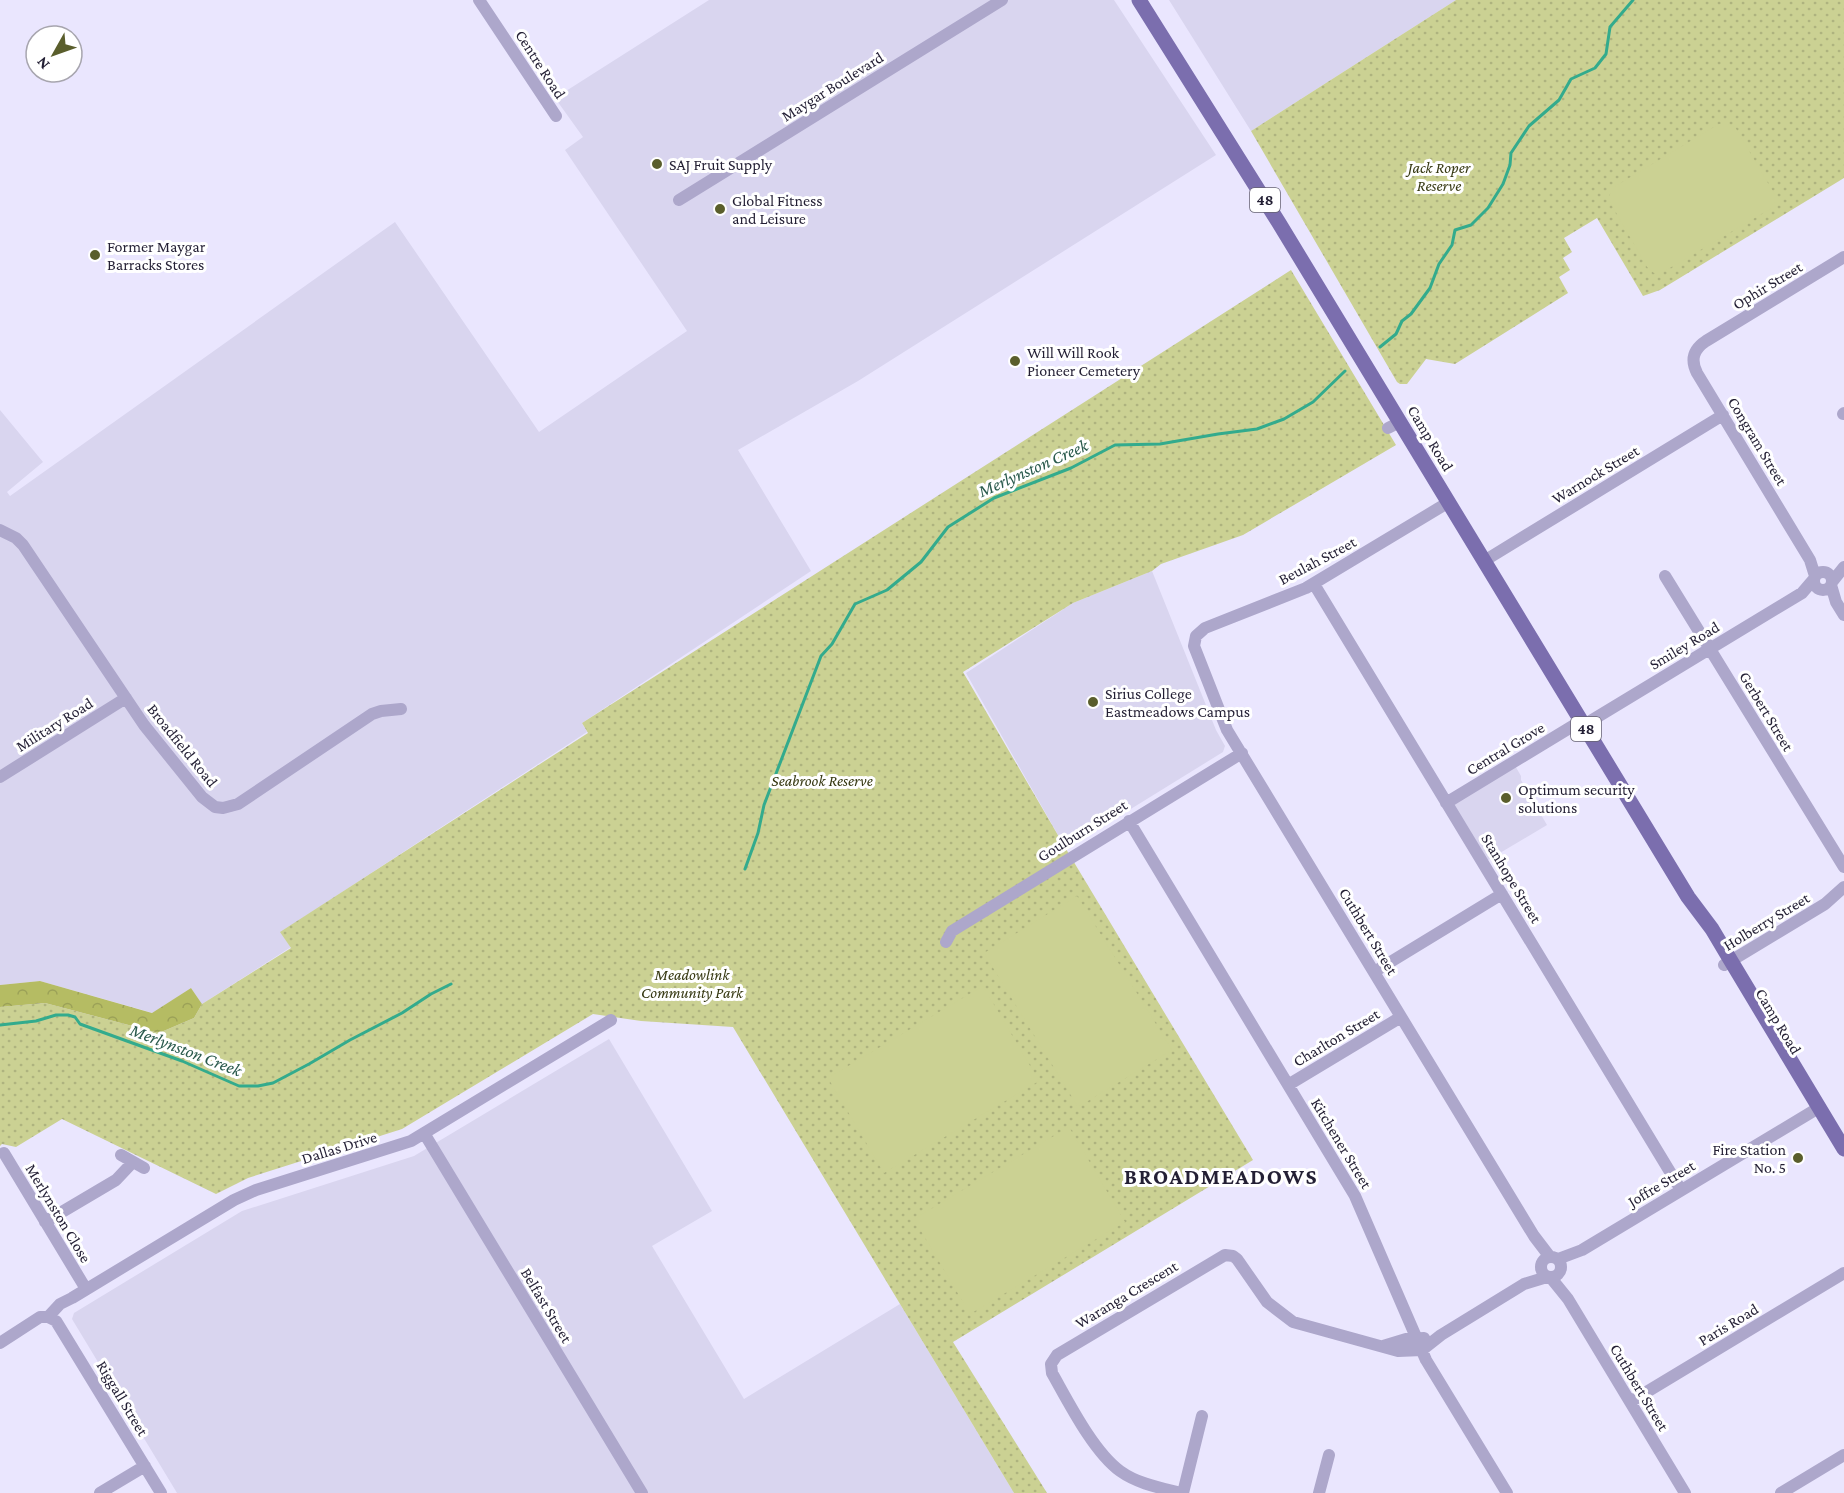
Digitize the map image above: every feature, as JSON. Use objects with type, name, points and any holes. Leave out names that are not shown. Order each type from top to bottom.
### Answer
[{"type":"main road","name":"Camp Road","points":[[1139,0],[1280,223],[1394,425],[1449,502],[1688,897],[1712,929],[1728,963],[1844,1160]]},
{"type":"main road","name":"Camp Road","points":[[1816,1109],[1844,1149]]},
{"type":"street","name":"Centre Road","points":[[479,0],[556,116]]},
{"type":"street","name":"Maygar Boulevard","points":[[679,200],[1002,0]]},
{"type":"street","name":"Ophir Street","points":[[1706,341],[1844,257]]},
{"type":"street","name":"Congram Street","points":[[1706,341],[1694,353],[1694,367],[1844,615]]},
{"type":"street","name":"Warnock Street","points":[[1484,561],[1723,415]]},
{"type":"street","name":"Beulah Street","points":[[1196,636],[1200,631],[1212,625],[1314,584],[1449,502]]},
{"type":"street","name":"Broadfield Road","points":[[0,530],[16,538],[23,545],[144,725],[202,797],[215,807],[223,808],[238,804],[372,714],[401,709]]},
{"type":"street","name":"Gerbert Street","points":[[1665,576],[1842,866],[1844,877]]},
{"type":"street","name":"Smiley Road","points":[[1582,723],[1823,581]]},
{"type":"street","name":"Stanhope Street","points":[[1314,584],[1681,1190]]},
{"type":"street","name":"Cuthbert Street","points":[[1196,636],[1194,646],[1196,653],[1219,710],[1242,753],[1685,1493]]},
{"type":"street","name":"Military Road","points":[[0,777],[126,699]]},
{"type":"street","name":"Central Grove","points":[[1446,802],[1582,723]]},
{"type":"street","name":"Goulburn Street","points":[[946,942],[952,931],[1242,753]]},
{"type":"street","name":"Kitchener Street","points":[[1129,821],[1355,1196],[1433,1372],[1507,1493]]},
{"type":"street","name":"Holberry Street","points":[[1826,904],[1844,887]]},
{"type":"street","points":[[1374,972],[1502,894]]},
{"type":"street","name":"Holberry Street","points":[[1728,963],[1826,904],[1844,897]]},
{"type":"street","name":"Charlton Street","points":[[1288,1085],[1401,1017]]},
{"type":"street","name":"Dallas Drive","points":[[52,1319],[72,1298],[245,1194],[399,1145],[424,1133],[612,1020]]},
{"type":"street","name":"Joffre Street","points":[[1419,1344],[1441,1335],[1816,1109]]},
{"type":"street","name":"Belfast Street","points":[[424,1133],[642,1493]]},
{"type":"street","name":"Merlynston Close","points":[[4,1153],[86,1289]]},
{"type":"street","points":[[45,1222],[116,1180],[127,1159],[144,1168]]},
{"type":"street","name":"Waranga Crescent","points":[[1182,1493],[1131,1477],[1121,1472],[1103,1455],[1052,1373],[1051,1364],[1057,1355],[1225,1255],[1237,1259],[1267,1302],[1293,1322],[1382,1346],[1419,1344]]},
{"type":"street","name":"Paris Road","points":[[1630,1402],[1844,1273]]},
{"type":"street","points":[[0,1343],[38,1318],[52,1319]]},
{"type":"street","name":"Riggall Street","points":[[52,1319],[161,1493]]},
{"type":"street","points":[[1182,1493],[1203,1416]]},
{"type":"street","points":[[1319,1493],[1329,1455]]},
{"type":"street","points":[[1781,1493],[1844,1455]]},
{"type":"street","points":[[100,1493],[145,1466]]},
{"type":"shaded area","points":[[709,0],[1114,0],[1216,155],[858,381],[738,450],[811,571],[582,723],[587,732],[281,932],[291,947],[202,1004],[191,988],[153,1013],[40,981],[0,985],[0,410],[43,462],[7,492],[10,496],[395,222],[539,432],[687,331],[565,150],[583,137],[555,98]]},
{"type":"shaded area","points":[[1169,0],[1456,0],[1251,131]]},
{"type":"shaded area","name":"Sirius College Eastmeadows Campus","points":[[1152,571],[1216,730],[1225,746],[1223,752],[1066,849],[966,673],[1073,603]]},
{"type":"shaded area","points":[[1513,762],[1547,825],[1483,863],[1446,803]]},
{"type":"shaded area","points":[[609,1039],[712,1211],[652,1246],[744,1399],[900,1304],[1014,1493],[177,1493],[72,1319],[74,1313],[242,1211],[414,1156]]},
{"type":"green space","name":"Jack Roper Reserve","points":[[1456,0],[1844,0],[1844,178],[1660,290],[1643,296],[1597,218],[1564,238],[1572,252],[1563,258],[1570,270],[1559,277],[1568,293],[1455,364],[1426,359],[1407,384],[1400,384],[1251,131]]},
{"type":"green space","points":[[1719,124],[1735,127],[1775,195],[1775,202],[1770,209],[1663,272],[1654,273],[1647,267],[1610,202],[1610,194],[1614,187]]},
{"type":"green space","name":"Seabrook Reserve","points":[[1291,270],[1396,445],[1243,535],[1161,564],[1152,571],[1073,603],[963,672],[1066,849],[1253,1160],[953,1342],[1047,1493],[1014,1493],[733,1027],[641,1021],[593,1014],[402,1129],[248,1178],[216,1194],[62,1119],[16,1147],[2,1144],[0,1146],[0,1007],[45,1003],[159,1033],[194,1018],[202,1004],[291,948],[280,932],[588,733],[582,723]]},
{"type":"green space","points":[[1077,896],[1172,1050],[1078,1107],[984,953]]},
{"type":"green space","points":[[40,981],[152,1013],[191,988],[202,1004],[194,1018],[159,1033],[45,1003],[0,1007],[0,985]]},
{"type":"green space","points":[[983,986],[1039,1081],[884,1173],[828,1078]]},
{"type":"green space","points":[[1069,1127],[1125,1222],[970,1314],[914,1219]]},
{"type":"waterway","name":"Merlynston Creek","points":[[1380,347],[1396,334],[1402,321],[1411,314],[1430,288],[1439,264],[1452,245],[1455,230],[1471,225],[1488,208],[1503,184],[1510,165],[1511,153],[1529,126],[1559,100],[1571,79],[1595,68],[1606,54],[1610,27],[1633,0]]},
{"type":"waterway","name":"Merlynston Creek","points":[[745,869],[758,833],[764,805],[821,656],[832,644],[855,604],[887,590],[921,562],[948,527],[994,498],[1071,468],[1115,445],[1160,444],[1257,429],[1284,419],[1313,402],[1345,371]]},
{"type":"waterway","name":"Merlynston Creek","points":[[0,1025],[68,1015],[75,1017],[80,1024],[182,1061],[239,1086],[258,1086],[273,1083],[309,1064],[451,984]]},
{"type":"place","name":"SAJ Fruit Supply","points":[[657,164]]},
{"type":"place","name":"Global Fitness and Leisure","points":[[720,209]]},
{"type":"place","name":"Former Maygar Barracks Stores","points":[[95,255]]},
{"type":"place","name":"Will Will Rook Pioneer Cemetery","points":[[1015,361]]},
{"type":"place","name":"Sirius College Eastmeadows Campus","points":[[1093,702]]},
{"type":"place","name":"Optimum security solutions","points":[[1506,798]]},
{"type":"place","name":"Fire Station No. 5","points":[[1798,1158]]},
{"type":"district","name":"BROADMEADOWS","points":[[1221,1176]]},
{"type":"park label","name":"Meadowlink Community Park","points":[[692,983]]}]
